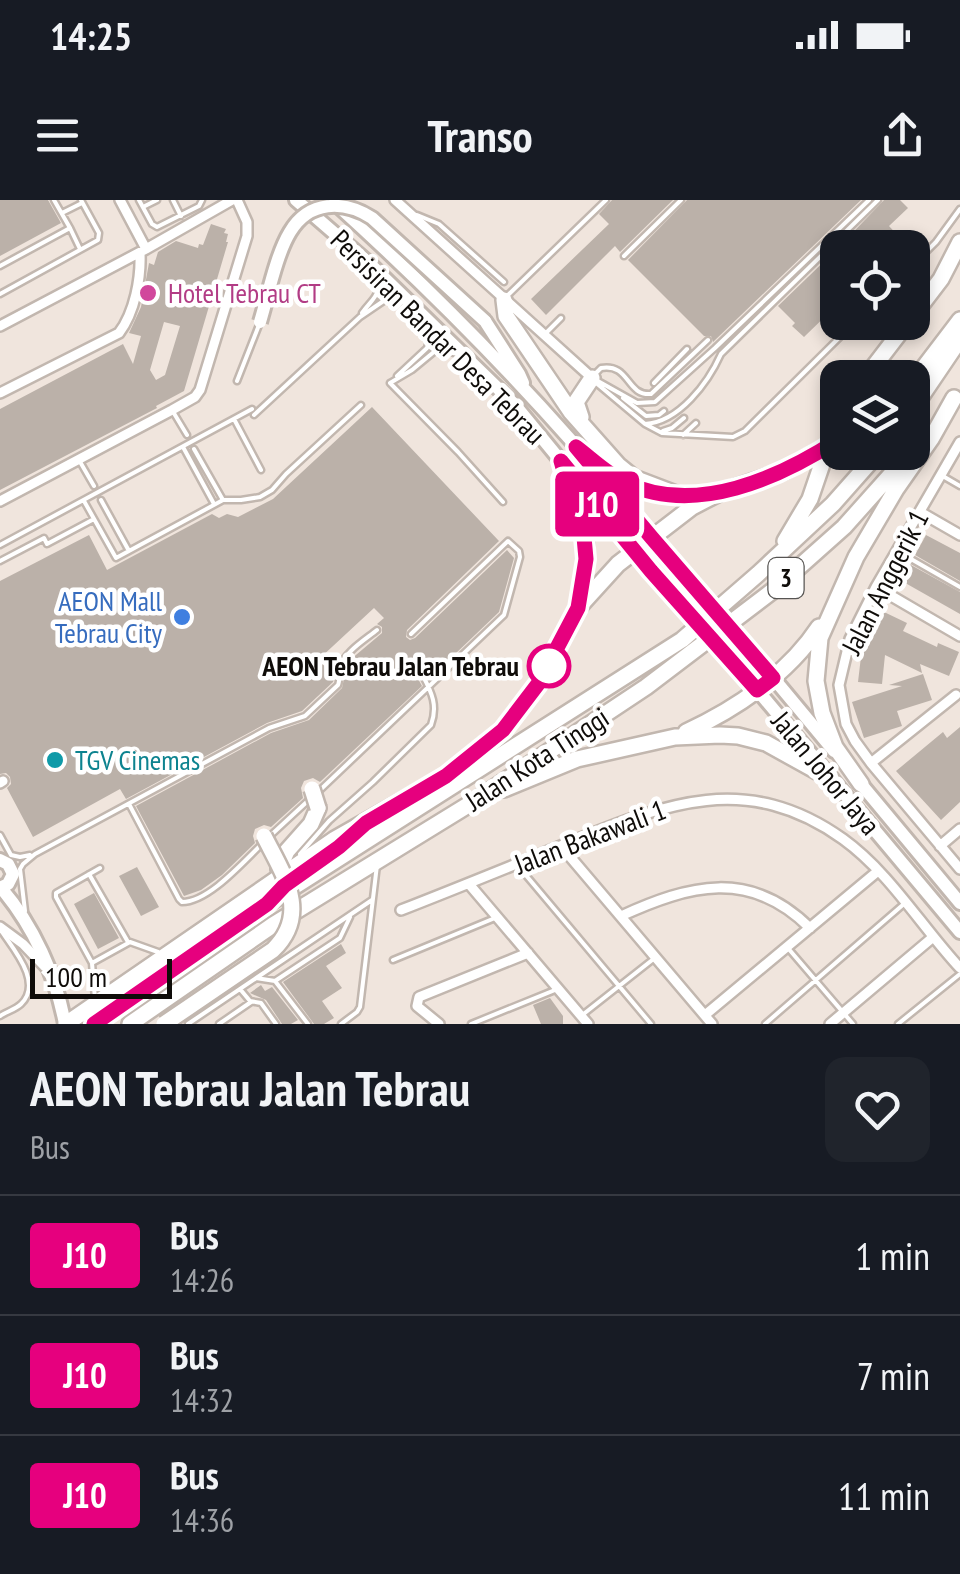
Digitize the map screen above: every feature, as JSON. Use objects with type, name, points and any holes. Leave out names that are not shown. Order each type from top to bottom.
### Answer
[{"type":"highway","points":[[930,294],[960,242]]},
{"type":"highway","points":[[504,300],[506,316],[585,428],[634,478],[676,494]]},
{"type":"highway","points":[[930,360],[960,320]]},
{"type":"highway","points":[[930,383],[960,339]]},
{"type":"highway","points":[[879,360],[894,340]]},
{"type":"highway","points":[[585,428],[576,402],[600,382]]},
{"type":"highway","points":[[861,784],[826,730],[816,680],[820,638],[856,557],[957,393]]},
{"type":"highway","name":"Jalan Kota Tinggi","points":[[930,428],[957,393]]},
{"type":"highway","points":[[576,447],[615,477],[648,492],[719,493]]},
{"type":"highway","points":[[65,1024],[280,872],[446,776],[503,730],[538,684],[578,608],[607,574],[681,514],[719,493],[784,471],[820,450]]},
{"type":"highway","points":[[561,461],[582,515],[586,540],[578,608]]},
{"type":"highway","points":[[776,558],[810,499],[820,470]]},
{"type":"highway","name":"Jalan Kota Tinggi","points":[[94,1024],[267,904],[682,640],[776,558],[863,470]]},
{"type":"highway","name":"Jalan Kota Tinggi","points":[[130,1024],[273,925],[473,802],[646,687],[771,592],[844,527],[896,470]]},
{"type":"highway","points":[[675,737],[706,723],[773,678],[812,637],[835,602]]},
{"type":"highway","points":[[473,802],[578,759],[675,737],[720,735],[766,743],[831,778]]},
{"type":"highway","points":[[280,872],[287,851],[315,817],[318,808],[312,789]]},
{"type":"highway","points":[[267,904],[284,886],[366,823]]},
{"type":"highway","points":[[164,1024],[272,950],[290,925],[290,892],[264,836]]},
{"type":"main road","name":"Persisiran Bandar Desa Tebrau","points":[[332,200],[410,272],[527,393],[668,557]]},
{"type":"main road","name":"Persisiran Bandar Desa Tebrau","points":[[296,202],[370,265],[515,406],[651,571]]},
{"type":"main road","points":[[260,322],[294,226],[312,210],[337,204],[352,207],[372,218],[484,322],[520,374],[527,393]]},
{"type":"main road","name":"Jalan Johor Jaya","points":[[668,557],[960,903]]},
{"type":"main road","name":"Jalan Johor Jaya","points":[[651,571],[744,674],[960,932]]},
{"type":"main road","points":[[1,859],[13,874],[8,884],[0,888],[13,901],[50,973],[59,992],[65,1024]]},
{"type":"street","points":[[0,393],[119,333],[126,323],[143,251],[120,200]]},
{"type":"street","points":[[0,326],[232,200],[247,222],[248,232],[202,386],[194,397],[0,501]]},
{"type":"street","points":[[395,200],[600,382]]},
{"type":"street","name":"Jalan Anggerik 1","points":[[960,442],[850,638],[839,685],[846,724],[870,764],[960,869]]},
{"type":"street","points":[[920,512],[960,535]]},
{"type":"street","points":[[876,587],[960,636]]},
{"type":"street","points":[[870,764],[956,696]]},
{"type":"street","name":"Jalan Bakawali 1","points":[[400,910],[663,807],[704,800],[744,800],[779,807],[844,840],[878,871],[960,971]]},
{"type":"street","points":[[940,846],[960,830]]},
{"type":"street","points":[[561,846],[712,1024]]},
{"type":"street","points":[[705,1015],[878,871]]},
{"type":"street","points":[[469,884],[585,1020]]},
{"type":"street","points":[[621,916],[676,894],[722,887],[772,900],[810,928]]},
{"type":"street","points":[[0,928],[23,944],[50,973]]},
{"type":"street","points":[[830,1024],[932,938]]},
{"type":"street","points":[[439,1024],[420,1010],[417,1002],[422,995],[528,953]]},
{"type":"lane","points":[[54,200],[80,249]]},
{"type":"lane","points":[[139,200],[157,227],[199,206],[202,200]]},
{"type":"lane","points":[[143,207],[158,200]]},
{"type":"lane","points":[[173,200],[181,216]]},
{"type":"lane","points":[[624,256],[681,200]]},
{"type":"lane","points":[[600,382],[637,403],[655,402],[869,200]]},
{"type":"lane","points":[[645,424],[666,421],[698,391],[721,354],[878,200]]},
{"type":"lane","points":[[0,294],[100,236],[81,201],[62,214]]},
{"type":"lane","points":[[504,300],[602,201]]},
{"type":"lane","points":[[404,209],[438,224],[504,282]]},
{"type":"lane","points":[[930,248],[960,209]]},
{"type":"lane","points":[[0,266],[70,228]]},
{"type":"lane","points":[[360,317],[378,293],[370,265]]},
{"type":"lane","points":[[0,545],[253,412],[360,317],[390,298],[416,308],[430,337],[429,345],[390,383]]},
{"type":"lane","points":[[544,335],[561,318]]},
{"type":"lane","points":[[237,381],[260,322]]},
{"type":"lane","points":[[708,340],[652,394],[639,394],[613,367],[601,368],[599,387],[658,431],[738,436],[837,340]]},
{"type":"lane","points":[[654,383],[687,349]]},
{"type":"lane","points":[[390,383],[435,351],[448,350],[471,362]]},
{"type":"lane","points":[[600,382],[646,416],[664,411]]},
{"type":"lane","points":[[390,383],[502,502]]},
{"type":"lane","points":[[84,500],[116,558],[223,500],[260,497],[272,490],[361,405]]},
{"type":"lane","points":[[172,410],[186,435]]},
{"type":"lane","points":[[658,431],[672,428],[684,418]]},
{"type":"lane","points":[[234,419],[260,470]]},
{"type":"lane","points":[[683,435],[696,423]]},
{"type":"lane","points":[[183,447],[214,505]]},
{"type":"lane","points":[[194,449],[223,500]]},
{"type":"lane","points":[[80,460],[94,486]]},
{"type":"lane","points":[[941,475],[960,486]]},
{"type":"lane","points":[[101,500],[129,551]]},
{"type":"lane","points":[[0,561],[44,538],[47,544],[94,519]]},
{"type":"lane","points":[[130,804],[178,900],[191,902],[217,886],[504,615],[520,557],[518,552],[508,541],[412,634]]},
{"type":"lane","points":[[897,551],[960,587]]},
{"type":"lane","points":[[27,926],[20,869],[23,864],[269,728],[306,716],[338,686],[340,664],[376,630]]},
{"type":"lane","points":[[280,872],[428,729],[434,716],[430,688],[423,676]]},
{"type":"lane","points":[[169,773],[172,779]]},
{"type":"lane","points":[[0,835],[12,855],[20,858],[35,854]]},
{"type":"lane","points":[[340,1024],[359,1009],[378,861]]},
{"type":"lane","points":[[516,864],[652,1024]]},
{"type":"lane","points":[[96,1004],[92,962],[56,897],[59,890],[100,868]]},
{"type":"lane","points":[[90,874],[128,942]]},
{"type":"lane","points":[[192,1023],[372,900]]},
{"type":"lane","points":[[764,1024],[905,902]]},
{"type":"lane","points":[[256,978],[275,981],[340,938],[352,912]]},
{"type":"lane","points":[[393,960],[497,917]]},
{"type":"lane","points":[[0,928],[23,965],[29,985],[21,1004],[0,1016]]},
{"type":"lane","points":[[92,962],[128,942],[166,955]]},
{"type":"lane","points":[[787,946],[853,1024]]},
{"type":"lane","points":[[585,1020],[656,957]]},
{"type":"lane","points":[[898,1024],[960,971]]},
{"type":"lane","points":[[275,981],[308,1024]]},
{"type":"lane","points":[[471,1024],[558,988]]},
{"type":"lane","points":[[240,989],[251,1002]]},
{"type":"lane","points":[[219,1024],[251,1002],[261,1002],[276,1024]]},
{"type":"building","points":[[0,200],[48,200],[61,223],[0,256]]},
{"type":"building","points":[[612,200],[673,200],[620,252],[615,246],[546,315],[531,299],[609,224],[599,214]]},
{"type":"building","points":[[687,200],[861,200],[830,230],[820,230],[820,239],[713,342],[628,260]]},
{"type":"building","points":[[884,200],[900,200],[908,208],[889,226],[893,230],[855,230]]},
{"type":"building","points":[[211,224],[226,229],[228,242],[184,391],[0,490],[0,409],[123,344],[133,364],[141,336],[129,333],[141,307],[149,263],[154,265],[158,252],[176,241],[198,248]],"holes":[[[164,322],[180,326],[165,375],[156,380],[150,370]]]},
{"type":"building","points":[[820,265],[820,321],[804,337],[778,306]]},
{"type":"building","name":"AEON Mall Tebrau City","points":[[372,407],[499,541],[407,630],[406,637],[415,638],[507,550],[514,558],[499,612],[430,678],[425,671],[419,672],[417,677],[422,686],[320,782],[313,778],[304,781],[303,798],[271,827],[255,829],[255,843],[201,890],[184,896],[136,806],[271,733],[309,720],[342,688],[350,660],[382,633],[377,624],[384,618],[374,608],[319,659],[334,679],[302,711],[267,723],[126,799],[120,789],[33,837],[7,788],[10,777],[0,774],[0,581],[89,535],[107,570],[212,514],[219,518],[227,514],[238,517],[273,499]]},
{"type":"building","points":[[926,535],[960,553],[960,581],[915,555]]},
{"type":"building","points":[[909,564],[960,592],[960,614],[900,580]]},
{"type":"building","points":[[884,612],[907,623],[903,631],[937,647],[938,643],[959,652],[949,676],[920,664],[922,673],[885,655],[882,684],[858,682],[862,648],[867,649]]},
{"type":"building","points":[[923,674],[932,700],[897,711],[902,726],[864,738],[852,702],[902,686],[889,685]]},
{"type":"building","points":[[960,727],[960,802],[941,820],[896,771],[943,732],[947,738]]},
{"type":"building","points":[[137,867],[159,907],[141,916],[119,876]]},
{"type":"building","points":[[94,893],[119,938],[98,949],[74,904]]},
{"type":"building","points":[[341,944],[346,953],[326,966],[342,988],[322,1001],[334,1018],[314,1024],[283,982]]},
{"type":"building","points":[[261,985],[265,991],[272,987],[298,1020],[282,1024],[266,1000],[250,993]]},
{"type":"building","points":[[550,998],[563,1016],[563,1024],[541,1024],[533,1005]]},
{"type":"bus line","name":"J10","points":[[94,1024],[267,904],[284,886],[366,823],[446,776],[503,730],[549,667],[578,608],[586,540],[582,515],[561,461],[651,571],[757,690],[773,678],[576,447],[628,484],[648,492],[683,495],[719,493],[761,480],[820,451]]},
{"type":"place","name":"Hotel Tebrau CT","points":[[148,293]]},
{"type":"place","name":"AEON Mall Tebrau City","points":[[182,617]]},
{"type":"place","name":"AEON Tebrau Jalan Tebrau","points":[[549,666]]},
{"type":"place","name":"TGV Cinemas","points":[[55,760]]}]
